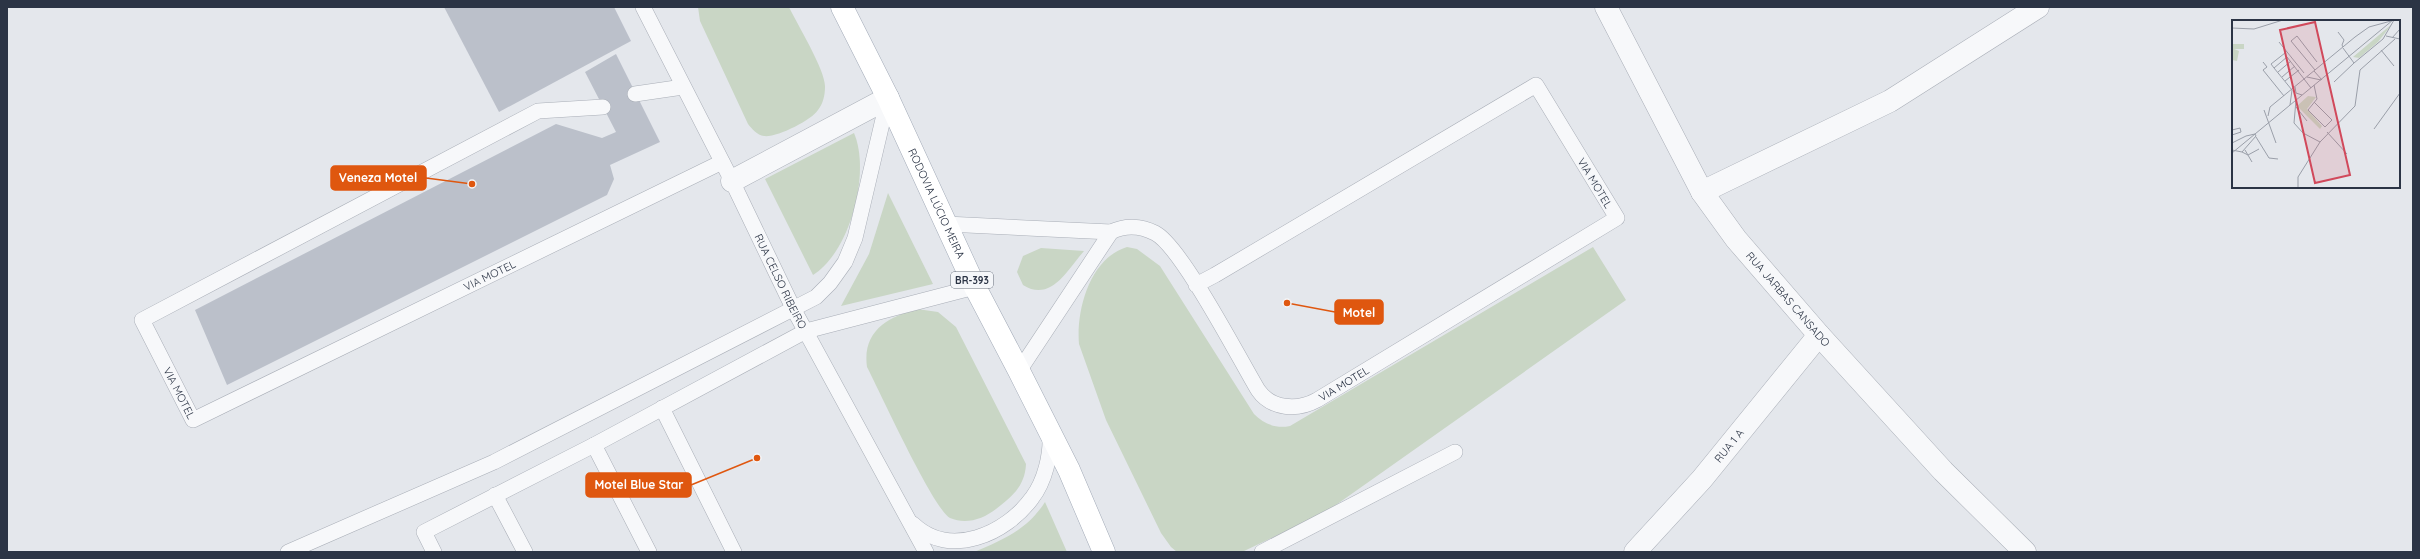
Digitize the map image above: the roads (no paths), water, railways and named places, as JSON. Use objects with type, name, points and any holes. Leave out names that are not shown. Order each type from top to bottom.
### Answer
[{"type":"main road","name":"RODOVIA LÚCIO MEIRA","points":[[842,7],[888,98],[975,287],[1020,370],[1104,552]]},
{"type":"street","name":"RUA JARBAS CANSADO","points":[[1606,7],[1702,192],[1736,239],[1819,335],[1943,471],[2025,552]]},
{"type":"street","points":[[1702,192],[1890,101],[2038,7]]},
{"type":"street","points":[[727,171],[888,98]]},
{"type":"street","name":"RUA 1 A","points":[[1635,552],[1702,479],[1819,335]]},
{"type":"lane","name":"RUA CELSO RIBEIRO","points":[[642,7],[727,171],[794,310],[926,552]]},
{"type":"lane","name":"VIA MOTEL","points":[[1536,85],[1617,218],[1317,400],[1304,406],[1281,406],[1262,396],[1196,285],[1536,85]]},
{"type":"lane","points":[[635,94],[683,87]]},
{"type":"lane","points":[[288,552],[494,462],[794,310],[816,297],[830,284],[845,262],[855,238],[888,98]]},
{"type":"lane","name":"VIA MOTEL","points":[[603,107],[538,111],[142,320],[193,420],[727,171]]},
{"type":"lane","points":[[946,224],[1111,232],[1122,227],[1131,227],[1156,233],[1180,260],[1196,285]]},
{"type":"lane","points":[[1020,370],[1111,232]]},
{"type":"lane","points":[[434,552],[424,532],[594,445],[806,331],[975,287]]},
{"type":"lane","points":[[662,408],[734,552]]},
{"type":"lane","points":[[907,518],[921,532],[946,541],[964,541],[993,533],[1006,524],[1033,498],[1047,464],[1050,433]]},
{"type":"lane","points":[[594,445],[649,552]]},
{"type":"lane","points":[[1262,552],[1455,452]]},
{"type":"lane","points":[[495,495],[525,552]]},
{"type":"place","name":"Veneza Motel","points":[[472,184]]},
{"type":"place","name":"Motel","points":[[1287,303]]},
{"type":"place","name":"Motel Blue Star","points":[[757,458]]}]
